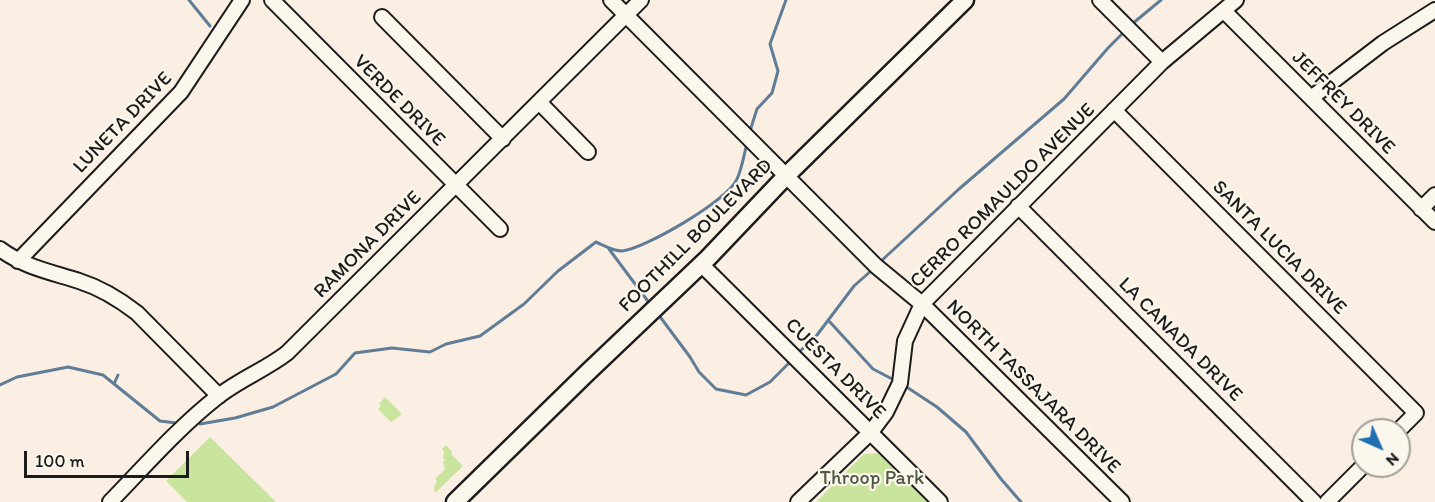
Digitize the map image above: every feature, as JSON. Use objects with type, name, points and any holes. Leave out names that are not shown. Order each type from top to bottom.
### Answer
[{"type":"street","name":"LUNETA DRIVE","points":[[18,261],[181,92],[242,0]]},
{"type":"street","name":"VERDE DRIVE","points":[[272,0],[500,229]]},
{"type":"street","name":"NORTH TASSAJARA DRIVE","points":[[611,0],[876,266],[922,304],[1122,502]]},
{"type":"street","name":"RAMONA DRIVE","points":[[110,502],[203,408],[287,353],[641,0]]},
{"type":"street","name":"FOOTHILL BOULEVARD","points":[[455,502],[701,264],[787,175],[965,0]]},
{"type":"street","points":[[1100,0],[1162,62]]},
{"type":"street","name":"CERRO ROMAULDO AVENUE","points":[[798,502],[871,432],[886,412],[900,383],[905,341],[922,304],[1162,62],[1236,0]]},
{"type":"street","points":[[1311,98],[1383,43],[1435,10]]},
{"type":"street","name":"JEFFREY DRIVE","points":[[1224,11],[1435,222]]},
{"type":"street","points":[[382,17],[502,139]]},
{"type":"street","points":[[539,102],[588,152]]},
{"type":"street","name":"SANTA LUCIA DRIVE","points":[[1114,110],[1416,413],[1411,418]]},
{"type":"street","points":[[1421,209],[1435,195]]},
{"type":"street","name":"LA CANADA DRIVE","points":[[1018,206],[1314,502]]},
{"type":"street","points":[[0,249],[18,261],[94,287],[124,303],[219,396]]},
{"type":"street","name":"CUESTA DRIVE","points":[[701,264],[940,502]]},
{"type":"street","points":[[1327,502],[1351,478]]},
{"type":"green space","points":[[385,397],[402,414],[391,422],[378,409]]},
{"type":"green space","points":[[210,437],[276,502],[187,502],[166,481]]},
{"type":"green space","points":[[446,445],[463,466],[435,493],[434,487],[437,481],[435,479],[445,469],[442,449]]},
{"type":"green space","name":"Throop Park","points":[[878,453],[929,502],[816,502],[864,454]]},
{"type":"waterway","points":[[189,0],[210,26]]},
{"type":"waterway","points":[[749,134],[757,109],[772,93],[778,71],[770,44],[786,0]]},
{"type":"waterway","points":[[1132,24],[1161,0]]},
{"type":"waterway","points":[[879,263],[959,189],[1064,99],[1125,31]]},
{"type":"waterway","points":[[200,424],[235,418],[273,407],[336,374],[355,353],[392,348],[430,352],[446,344],[480,336],[524,304],[558,271],[596,242],[619,251],[633,248],[649,242],[703,211],[737,179],[747,143]]},
{"type":"waterway","points":[[609,249],[650,304]]},
{"type":"waterway","points":[[797,354],[817,335],[854,286],[872,270]]},
{"type":"waterway","points":[[658,314],[699,372],[716,389],[746,395],[770,382],[791,361]]},
{"type":"waterway","points":[[829,321],[873,369],[896,381]]},
{"type":"waterway","points":[[0,385],[17,377],[68,367],[103,375],[160,421],[176,423]]},
{"type":"waterway","points":[[114,384],[118,375]]},
{"type":"waterway","points":[[902,384],[937,407],[966,432],[1021,502]]}]
